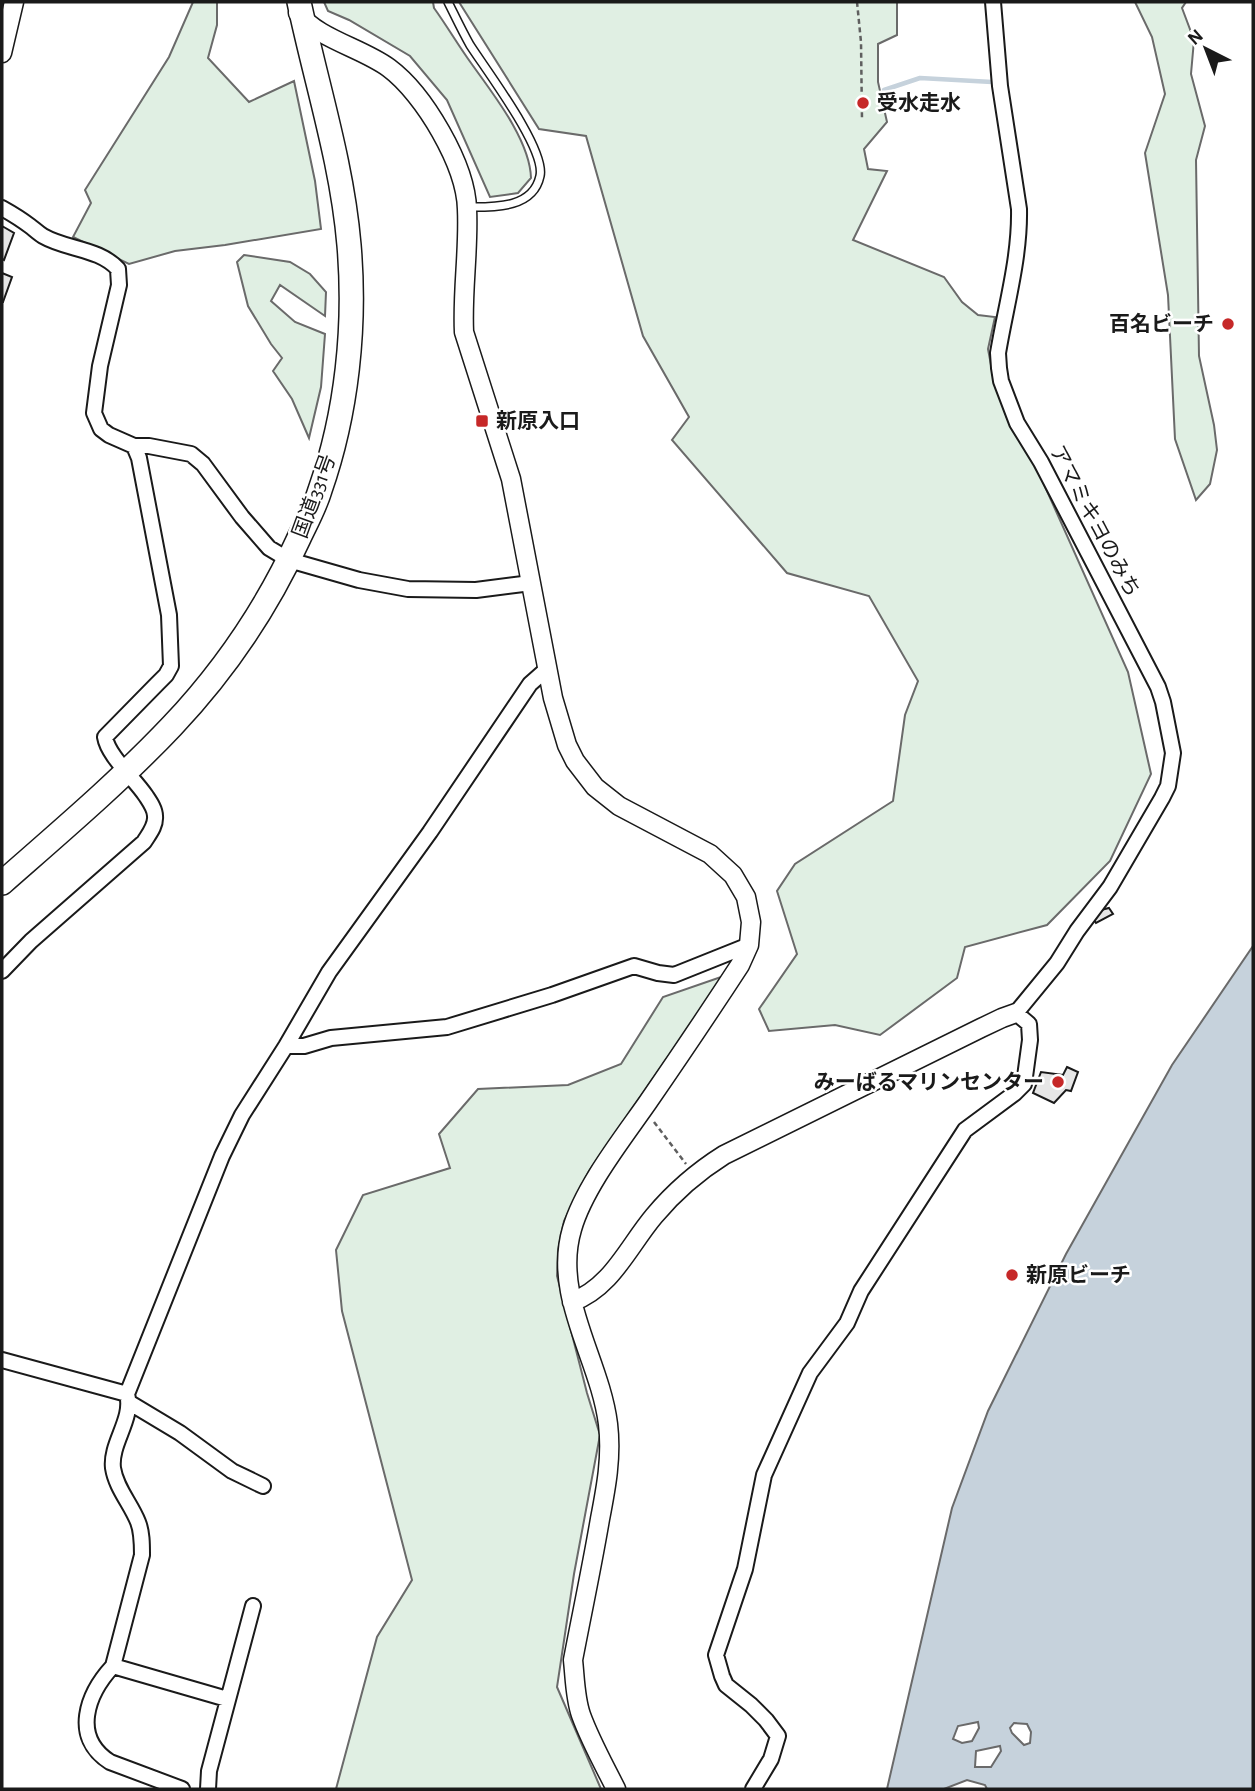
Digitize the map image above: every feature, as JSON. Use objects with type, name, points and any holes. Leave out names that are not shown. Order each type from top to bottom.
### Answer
[{"type":"highway","name":"国道331号","points":[[2,883],[127,771],[181,716],[228,659],[271,596],[320,490],[339,417],[349,349],[351,272],[346,217],[316,72],[297,8]]},
{"type":"street","points":[[2,53],[14,2]]},
{"type":"street","name":"アマミキヨのみち","points":[[993,2],[1000,86],[1019,209],[1017,255],[998,353],[1001,381],[1017,423],[1041,462],[1158,687],[1172,753],[1168,786],[1110,887],[1037,990],[1016,1013]]},
{"type":"street","points":[[297,8],[338,42],[389,68],[407,85],[437,125],[461,177],[468,207],[464,332],[511,479],[553,698],[575,761],[595,787],[619,806],[710,854],[723,865],[740,885],[746,897],[751,922],[749,945],[740,965],[618,1144],[583,1202],[572,1229],[568,1251],[568,1285],[601,1392],[608,1424],[610,1461],[573,1660],[575,1689],[580,1713],[616,1789]]},
{"type":"street","points":[[2,208],[42,236],[96,254],[118,269],[119,285],[100,366],[94,413],[102,429],[109,435],[134,446],[191,454],[203,464],[269,548],[289,559],[359,580],[408,589],[476,590],[531,583]]},
{"type":"street","points":[[2,970],[31,941],[144,842],[154,825],[156,815],[146,796],[111,754],[105,737],[166,675],[171,666],[169,615],[139,458],[134,446]]},
{"type":"street","points":[[182,1789],[110,1762],[93,1748],[86,1722],[97,1689],[113,1665],[142,1555],[139,1523],[117,1483],[113,1466],[128,1399],[222,1156],[242,1115],[329,972],[430,832],[530,684],[547,669]]},
{"type":"street","points":[[286,1046],[304,1046],[331,1038],[447,1027],[552,995],[634,966],[674,975],[749,945]]},
{"type":"street","points":[[572,1302],[600,1287],[669,1199],[704,1167],[747,1143],[1002,1017],[1016,1013],[1029,1024],[1030,1041],[1024,1084],[965,1130],[861,1291],[847,1323],[810,1373],[764,1475],[745,1569],[716,1655],[726,1685],[751,1705],[778,1736],[771,1759],[753,1789]]},
{"type":"street","points":[[2,1360],[128,1399],[232,1471],[263,1486]]},
{"type":"street","points":[[208,1789],[209,1771],[253,1606]]},
{"type":"street","points":[[113,1665],[227,1699]]},
{"type":"lane","points":[[448,2],[468,41],[517,116],[540,164],[541,174],[537,185],[516,203],[499,207],[468,207]]},
{"type":"path","points":[[857,2],[861,42],[862,120]]},
{"type":"path","points":[[650,1116],[695,1175]]},
{"type":"green space","points":[[193,2],[217,2],[217,25],[208,58],[249,102],[294,81],[315,181],[321,229],[175,251],[129,264],[73,237],[91,203],[85,190],[169,57]]},
{"type":"green space","points":[[324,2],[433,2],[434,8],[509,118],[524,148],[531,178],[518,193],[490,197],[447,100],[410,56],[349,20],[328,11]]},
{"type":"green space","points":[[459,2],[897,2],[897,35],[878,44],[878,82],[887,122],[864,149],[868,169],[887,171],[853,240],[944,277],[962,302],[978,315],[995,317],[988,349],[994,381],[1007,418],[1034,462],[1128,672],[1151,774],[1110,861],[1047,925],[965,947],[957,978],[880,1035],[835,1025],[769,1031],[759,1009],[797,954],[777,891],[795,864],[893,801],[905,715],[918,681],[869,596],[787,573],[672,440],[689,417],[643,336],[586,136],[539,129]]},
{"type":"green space","points":[[1135,2],[1186,2],[1182,8],[1194,40],[1191,74],[1205,126],[1196,160],[1199,356],[1217,450],[1210,484],[1196,500],[1175,439],[1168,295],[1145,153],[1165,94],[1152,37]]},
{"type":"green space","points":[[244,255],[290,262],[310,274],[326,292],[325,316],[280,285],[271,301],[295,322],[325,334],[321,387],[309,438],[292,399],[273,371],[282,358],[248,306],[237,262]]},
{"type":"green space","points":[[724,976],[589,1171],[564,1221],[558,1250],[557,1276],[600,1435],[574,1574],[557,1687],[601,1789],[336,1789],[377,1637],[412,1580],[342,1311],[336,1250],[363,1195],[450,1168],[439,1134],[478,1089],[568,1085],[621,1064],[663,997]]},
{"type":"shaded area","points":[[1253,946],[1253,1789],[987,1789],[985,1785],[967,1780],[944,1789],[887,1789],[952,1508],[988,1411],[1066,1254],[1172,1065]],"holes":[[[978,1722],[979,1728],[972,1741],[962,1743],[953,1739],[958,1726]],[[1014,1723],[1027,1724],[1031,1732],[1030,1743],[1024,1745],[1010,1728]],[[1000,1746],[1001,1751],[991,1767],[975,1767],[976,1751]]]},
{"type":"building","points":[[2,226],[14,233],[4,260],[2,259]]},
{"type":"building","points":[[2,273],[12,277],[3,302],[2,302]]},
{"type":"building","points":[[1109,908],[1113,914],[1096,923],[1094,920],[1101,910]]},
{"type":"building","points":[[1067,1067],[1078,1072],[1071,1091],[1066,1090],[1054,1103],[1033,1093],[1041,1072],[1063,1075]]},
{"type":"waterway","points":[[884,90],[920,78],[992,82]]},
{"type":"place","name":"受水走水","points":[[863,103]]},
{"type":"place","name":"百名ビーチ","points":[[1228,324]]},
{"type":"place","name":"新原入口","points":[[482,421]]},
{"type":"place","name":"みーばるマリンセンター","points":[[1058,1082]]},
{"type":"place","name":"新原ビーチ","points":[[1012,1275]]}]
